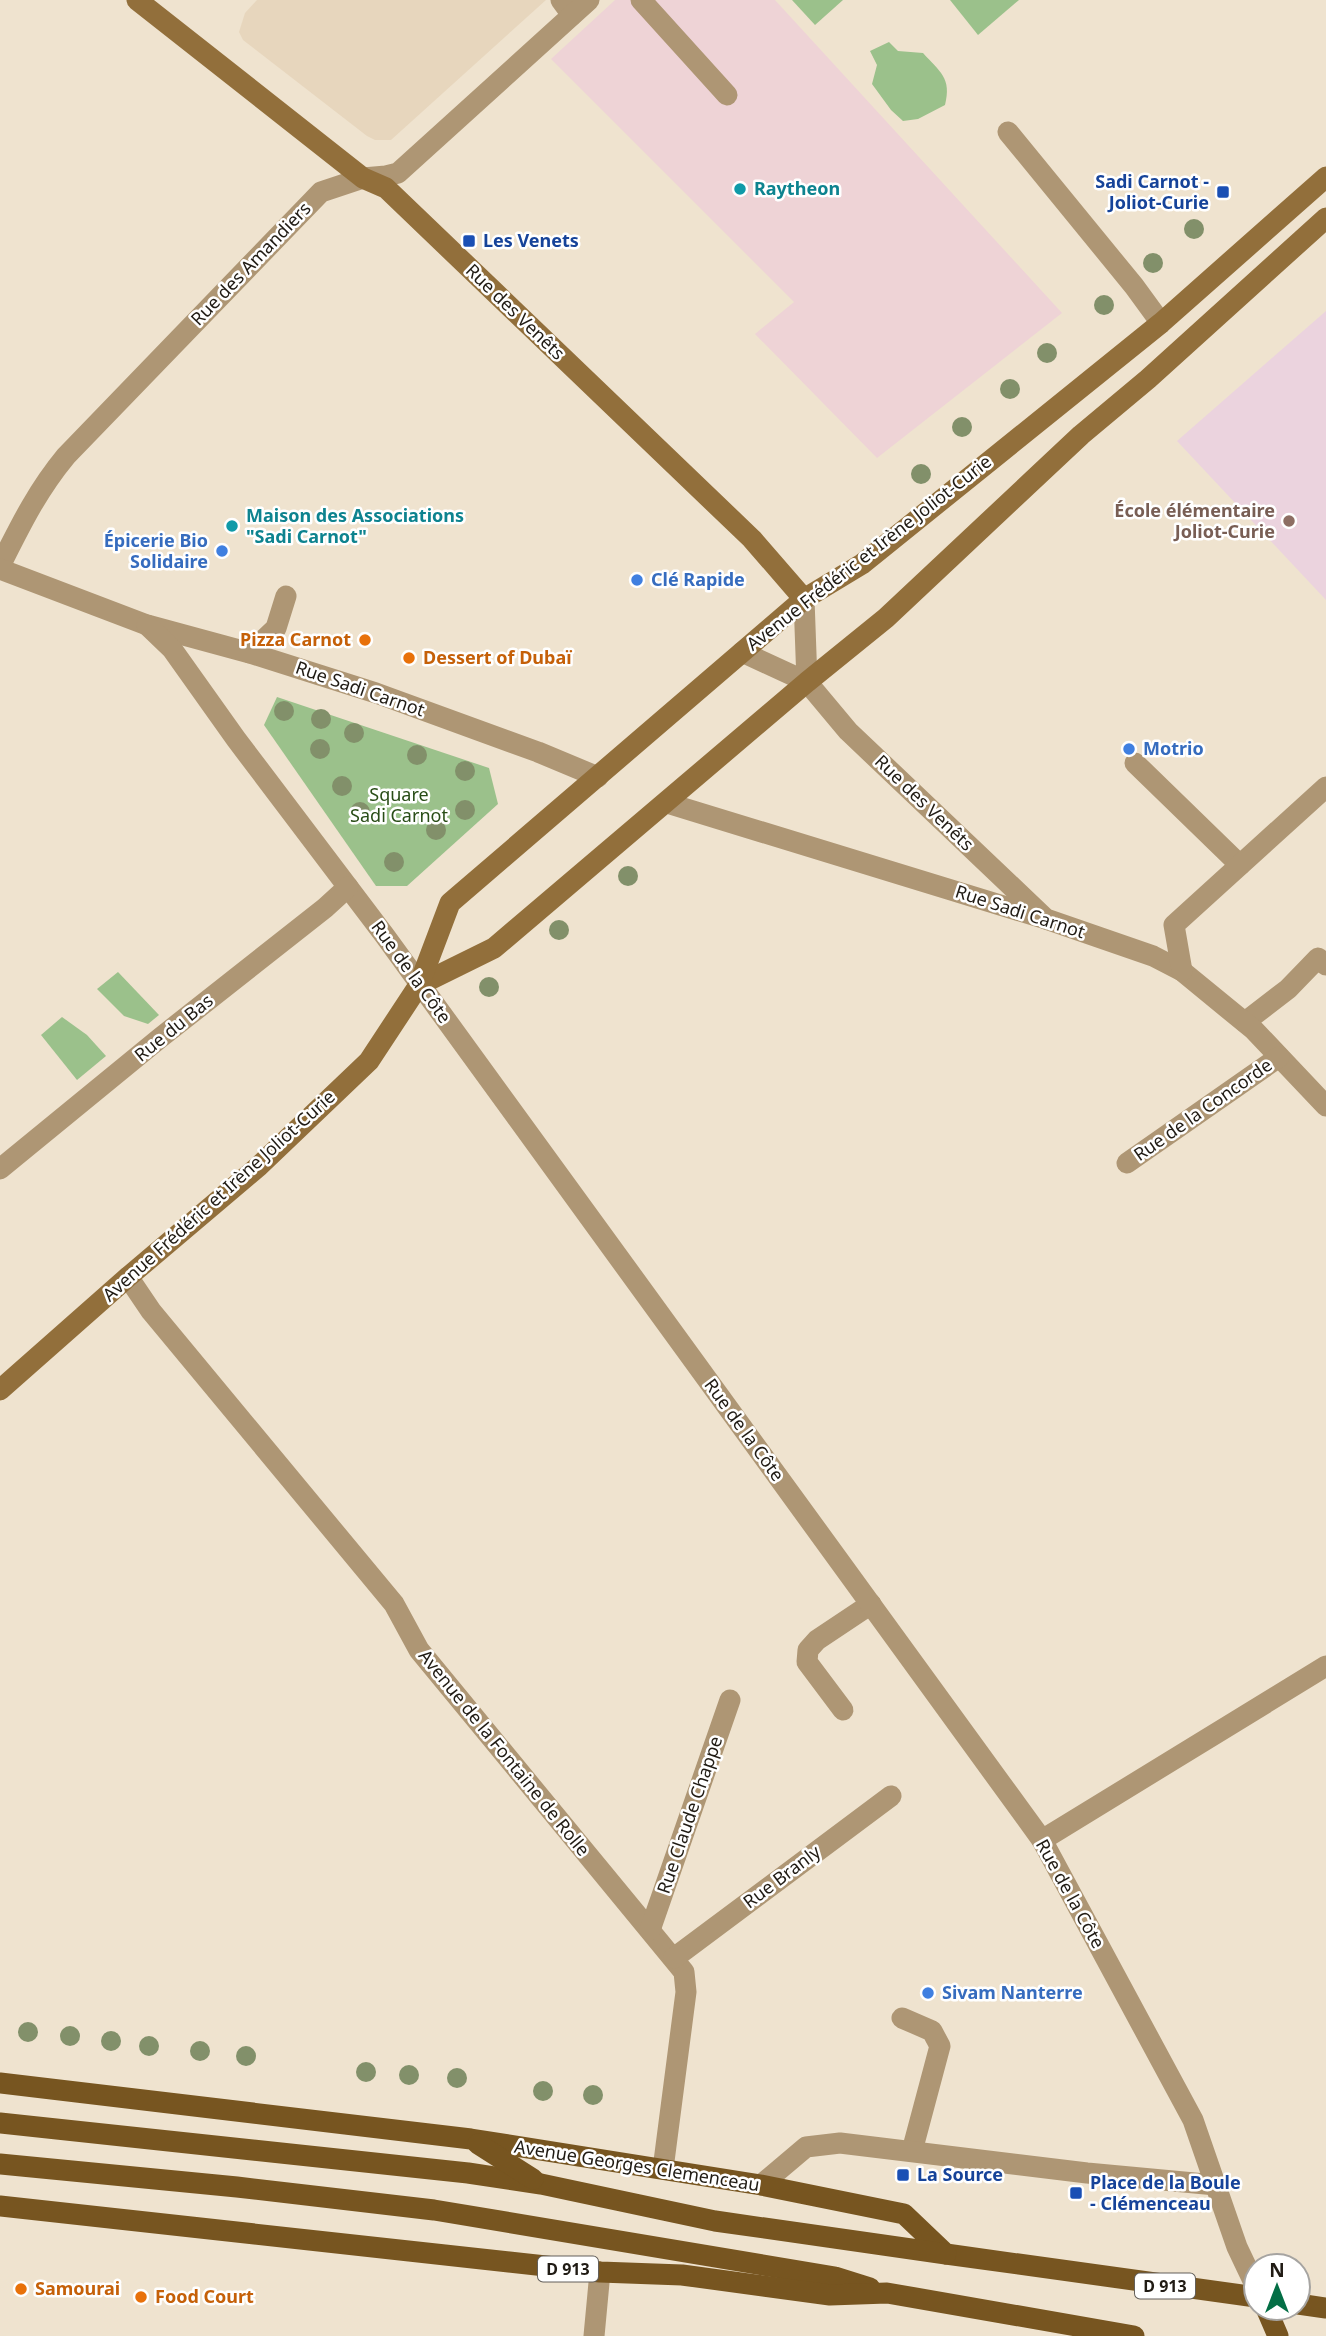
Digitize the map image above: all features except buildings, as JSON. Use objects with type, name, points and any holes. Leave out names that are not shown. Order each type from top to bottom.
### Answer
[{"type":"main road","name":"Rue des Venêts","points":[[137,0],[363,178],[386,188],[752,539],[804,599]]},
{"type":"main road","name":"Avenue Frédéric et Irène Joliot-Curie","points":[[0,1390],[259,1166],[369,1061],[419,985],[450,903],[804,599],[862,564],[1161,323],[1326,177]]},
{"type":"main road","points":[[419,985],[494,948],[667,803],[897,608],[1081,435],[1148,379],[1326,218]]},
{"type":"main road","name":"Avenue Georges Clemenceau","points":[[0,2083],[471,2139],[761,2185],[904,2214],[946,2254]]},
{"type":"main road","name":"D 913","points":[[0,2123],[468,2173],[541,2184],[715,2221],[1242,2295]]},
{"type":"main road","points":[[471,2139],[541,2184]]},
{"type":"main road","name":"D 913","points":[[0,2164],[434,2210],[835,2277],[887,2293],[1134,2336]]},
{"type":"main road","name":"D 913","points":[[0,2206],[600,2272],[682,2275],[830,2295],[887,2293]]},
{"type":"street","name":"Rue des Amandiers","points":[[0,568],[17,530],[49,476],[66,456],[321,192],[363,178],[398,173],[567,8],[589,0]]},
{"type":"street","points":[[641,0],[727,95]]},
{"type":"street","points":[[1008,132],[1161,323]]},
{"type":"street","name":"Rue Sadi Carnot","points":[[0,568],[147,625],[250,653],[376,693],[538,752],[597,778]]},
{"type":"street","points":[[250,653],[276,628],[286,597]]},
{"type":"street","points":[[804,599],[807,682]]},
{"type":"street","name":"Rue de la Côte","points":[[147,625],[172,649],[467,1047],[1042,1840],[1193,2120],[1242,2258]]},
{"type":"street","name":"Rue des Venêts","points":[[742,652],[807,682],[848,731],[1046,919]]},
{"type":"street","points":[[1135,763],[1240,865]]},
{"type":"street","points":[[1182,971],[1174,925],[1326,787]]},
{"type":"street","name":"Rue Sadi Carnot","points":[[667,803],[1046,919],[1153,956],[1182,971],[1245,1022],[1326,1106]]},
{"type":"street","name":"Rue du Bas","points":[[0,1169],[348,887]]},
{"type":"street","points":[[1245,1022],[1288,989],[1318,958],[1326,965]]},
{"type":"street","name":"Rue de la Concorde","points":[[1127,1163],[1279,1057]]},
{"type":"street","name":"Avenue de la Fontaine de Rolle","points":[[128,1277],[151,1311],[394,1604],[419,1650],[684,1972],[686,1992],[663,2169]]},
{"type":"street","points":[[843,1710],[807,1662],[807,1654],[817,1640],[871,1604]]},
{"type":"street","points":[[1042,1840],[1326,1666]]},
{"type":"street","name":"Rue Claude Chappe","points":[[650,1930],[730,1700]]},
{"type":"street","name":"Rue Branly","points":[[674,1958],[891,1796]]},
{"type":"street","points":[[902,2018],[932,2031],[940,2046],[912,2151]]},
{"type":"street","points":[[761,2185],[806,2147],[840,2143],[1087,2173],[1216,2185]]},
{"type":"street","points":[[594,2336],[600,2272]]},
{"type":"shaded area","points":[[257,0],[546,0],[391,140],[375,140],[243,40],[239,32],[245,13]]},
{"type":"shaded area","points":[[615,0],[775,0],[1062,313],[877,458],[755,334],[794,302],[551,59]]},
{"type":"shaded area","name":"École élémentaire Joliot-Curie","points":[[1326,311],[1326,600],[1177,441]]},
{"type":"green space","points":[[792,0],[843,0],[815,25]]},
{"type":"green space","points":[[950,0],[1019,0],[978,35]]},
{"type":"green space","points":[[889,42],[898,51],[923,53],[935,65],[946,82],[945,105],[918,119],[903,121],[891,110],[872,84],[877,65],[870,51]]},
{"type":"green space","name":"Square Sadi Carnot","points":[[277,697],[489,768],[498,804],[407,886],[376,886],[264,725]]},
{"type":"green space","points":[[118,972],[159,1015],[148,1024],[124,1016],[97,989]]},
{"type":"green space","points":[[62,1017],[87,1035],[106,1056],[77,1080],[41,1035]]},
{"type":"place","name":"Raytheon","points":[[740,189]]},
{"type":"place","name":"Sadi Carnot - Joliot-Curie","points":[[1223,192]]},
{"type":"place","name":"Les Venets","points":[[469,241]]},
{"type":"place","name":"École élémentaire Joliot-Curie","points":[[1289,521]]},
{"type":"place","name":"Maison des Associations \"Sadi Carnot\"","points":[[232,526]]},
{"type":"place","name":"Épicerie Bio Solidaire","points":[[222,551]]},
{"type":"place","name":"Clé Rapide","points":[[637,580]]},
{"type":"place","name":"Pizza Carnot","points":[[365,640]]},
{"type":"place","name":"Dessert of Dubaï","points":[[409,658]]},
{"type":"place","name":"Motrio","points":[[1129,749]]},
{"type":"place","name":"Sivam Nanterre","points":[[928,1993]]},
{"type":"place","name":"La Source","points":[[903,2175]]},
{"type":"place","name":"Place de la Boule - Clémenceau","points":[[1076,2193]]},
{"type":"place","name":"Samourai","points":[[21,2289]]},
{"type":"place","name":"Food Court","points":[[141,2297]]}]
